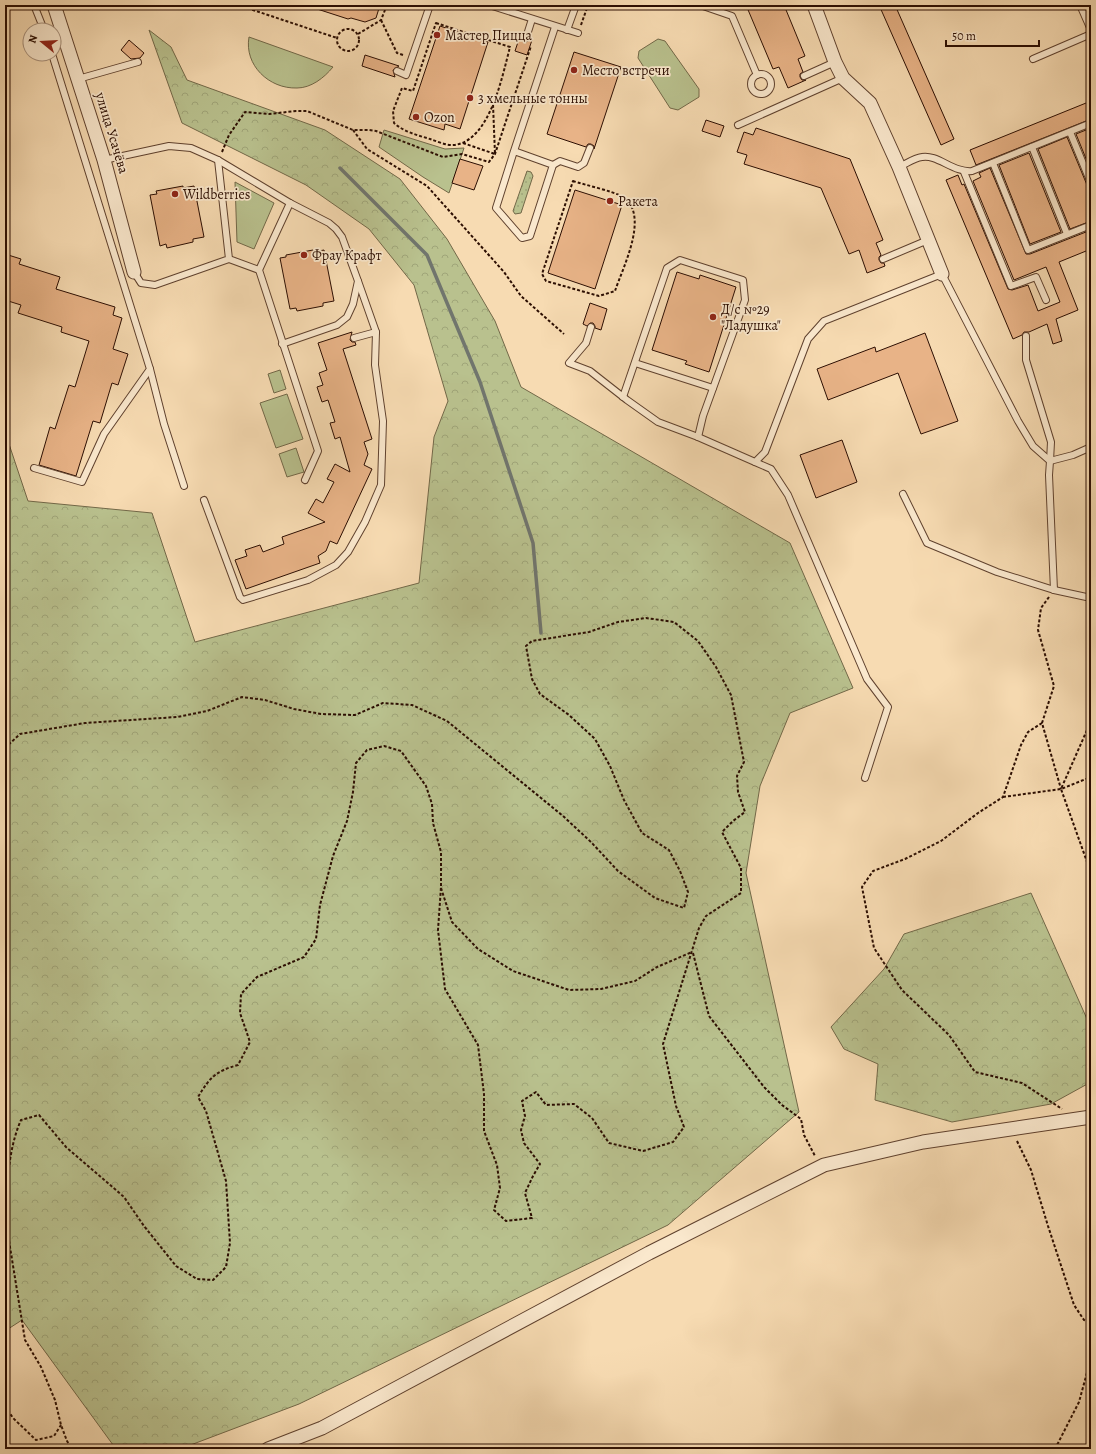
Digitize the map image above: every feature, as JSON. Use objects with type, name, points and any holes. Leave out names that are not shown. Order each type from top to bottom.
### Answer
[{"type":"street","name":"улица Усачёва","points":[[54,5],[104,160],[134,272]]},
{"type":"street","points":[[814,5],[835,62],[844,78],[870,103],[942,274]]},
{"type":"street","points":[[268,1449],[322,1428],[649,1253],[824,1165],[923,1142],[1091,1117]]},
{"type":"lane","points":[[34,5],[41,22]]},
{"type":"lane","points":[[397,71],[405,78],[430,5]]},
{"type":"lane","points":[[489,5],[578,33]]},
{"type":"lane","points":[[700,5],[732,16],[757,75]]},
{"type":"lane","points":[[1080,5],[1091,30]]},
{"type":"lane","points":[[568,30],[575,8]]},
{"type":"lane","points":[[526,37],[532,19]]},
{"type":"lane","points":[[555,26],[496,208],[522,238],[530,236],[553,165],[560,161],[578,167],[584,163],[590,148]]},
{"type":"lane","points":[[1033,59],[1091,34]]},
{"type":"lane","points":[[54,62],[150,369],[164,424],[184,486]]},
{"type":"lane","points":[[78,79],[138,62]]},
{"type":"lane","points":[[804,76],[835,62]]},
{"type":"lane","points":[[738,125],[844,78]]},
{"type":"lane","points":[[898,167],[921,157],[928,157],[964,172],[972,171],[1091,123]]},
{"type":"lane","points":[[1070,132],[1091,183]]},
{"type":"lane","points":[[104,160],[169,146],[191,148],[218,160],[290,203],[329,223],[342,237],[376,332],[375,365],[384,421],[381,485],[365,522],[348,552],[336,565],[308,580],[249,600],[243,600],[240,597],[204,500]]},
{"type":"lane","points":[[1032,147],[1067,234]]},
{"type":"lane","points":[[514,151],[553,165]]},
{"type":"lane","points":[[218,160],[229,259]]},
{"type":"lane","points":[[993,163],[1028,250],[1091,225]]},
{"type":"lane","points":[[964,172],[1011,286],[1036,277],[1046,300]]},
{"type":"lane","points":[[290,203],[258,270],[318,451],[305,480]]},
{"type":"lane","points":[[883,259],[928,240]]},
{"type":"lane","points":[[134,272],[141,283],[155,285],[229,259],[258,270]]},
{"type":"lane","points":[[623,397],[667,268],[680,260],[743,280],[745,300],[703,416],[698,437]]},
{"type":"lane","points":[[755,462],[765,452],[808,339],[824,321],[942,274],[1018,421],[1033,446],[1050,461]]},
{"type":"lane","points":[[282,344],[337,325],[347,317],[353,304],[358,280]]},
{"type":"lane","points":[[591,327],[586,343],[569,363],[590,371],[658,422],[698,437],[771,469],[788,495],[867,678],[888,707],[865,778]]},
{"type":"lane","points":[[354,338],[376,332]]},
{"type":"lane","points":[[1026,336],[1026,360],[1051,442],[1049,476],[1054,590]]},
{"type":"lane","points":[[635,363],[713,388]]},
{"type":"lane","points":[[34,468],[82,482],[104,434],[150,369]]},
{"type":"lane","points":[[1050,461],[1073,455],[1091,447]]},
{"type":"lane","points":[[903,494],[927,543],[997,572],[1054,590],[1091,598]]},
{"type":"path","points":[[238,5],[337,38]]},
{"type":"path","points":[[394,5],[384,10],[382,20],[397,52],[412,58]]},
{"type":"path","points":[[578,33],[588,5]]},
{"type":"path","points":[[358,34],[382,20]]},
{"type":"path","points":[[436,23],[510,47],[488,118],[476,135],[462,143],[452,146],[444,144],[401,130],[394,123],[393,111],[402,88],[413,91],[436,23]]},
{"type":"path","points":[[350,30],[358,34],[359,43],[354,50],[342,50],[339,47],[337,38],[342,31],[350,30]]},
{"type":"path","points":[[218,160],[230,135],[245,112],[269,114],[308,111],[353,130],[376,131],[443,157],[462,154],[489,162],[495,154],[534,38],[526,37]]},
{"type":"path","points":[[493,103],[495,154]]},
{"type":"path","points":[[353,130],[367,149],[427,186],[504,272],[520,296],[564,334]]},
{"type":"path","points":[[462,143],[495,154]]},
{"type":"path","points":[[573,181],[622,196],[630,202],[635,218],[635,233],[615,291],[599,296],[546,281],[542,274],[573,181]]},
{"type":"path","points":[[1054,590],[1041,608],[1038,630],[1054,686],[1042,723],[1061,789],[1091,873]]},
{"type":"path","points":[[5,748],[20,734],[85,723],[177,717],[207,711],[242,697],[265,700],[294,709],[322,714],[355,715],[383,703],[412,705],[448,721],[563,816],[591,842],[618,872],[655,898],[684,908],[688,892],[680,871],[669,850],[642,833],[624,800],[610,766],[596,739],[569,715],[540,694],[532,679],[526,646],[532,641],[588,632],[618,622],[646,618],[674,622],[698,641],[716,667],[731,695],[744,762],[737,776],[738,792],[745,812],[722,832],[741,868],[741,893],[706,916],[699,928],[663,1044],[676,1106],[684,1127],[673,1142],[643,1151],[609,1143],[592,1118],[574,1104],[546,1105],[536,1092],[522,1101],[525,1116],[521,1130],[524,1143],[540,1164],[532,1176],[525,1193],[532,1218],[506,1221],[494,1210],[500,1188],[497,1165],[484,1130],[484,1094],[478,1045],[445,989],[438,930],[441,887],[441,852],[433,822],[432,804],[426,786],[401,751],[384,746],[367,750],[356,763],[353,792],[347,821],[333,856],[320,905],[316,939],[304,956],[257,977],[241,994],[240,1013],[250,1042],[238,1065],[223,1069],[207,1081],[198,1096],[206,1112],[226,1181],[230,1243],[226,1267],[213,1280],[197,1279],[176,1266],[144,1226],[124,1197],[66,1147],[39,1115],[21,1120],[17,1129],[10,1161],[5,1206]]},
{"type":"path","points":[[1061,789],[1091,721]]},
{"type":"path","points":[[1003,797],[1021,745],[1028,732],[1042,723]]},
{"type":"path","points":[[1077,1119],[1022,1083],[975,1072],[949,1035],[902,990],[874,948],[862,887],[873,871],[905,859],[940,841],[1003,797],[1061,789],[1091,776]]},
{"type":"path","points":[[441,887],[452,922],[478,949],[513,971],[569,990],[601,989],[635,981],[657,967],[692,952]]},
{"type":"path","points":[[692,952],[709,1016],[764,1087],[782,1105],[801,1119],[804,1135],[814,1154],[824,1165]]},
{"type":"path","points":[[1011,1129],[1031,1170],[1074,1305],[1084,1320],[1091,1323]]},
{"type":"path","points":[[5,1216],[25,1340],[56,1400],[61,1425],[66,1440],[72,1449]]},
{"type":"path","points":[[1055,1449],[1079,1402],[1091,1358]]},
{"type":"path","points":[[5,1406],[13,1418],[36,1440],[54,1436],[61,1425]]},
{"type":"green space","points":[[149,30],[171,47],[187,80],[325,130],[400,179],[447,239],[495,321],[521,387],[790,543],[853,688],[790,713],[760,786],[746,873],[799,1112],[668,1225],[299,1404],[180,1449],[116,1449],[22,1320],[5,1331],[5,432],[28,501],[152,513],[195,642],[419,583],[434,437],[448,401],[414,285],[369,229],[306,185],[182,123]]},
{"type":"green space","points":[[249,37],[333,67],[326,75],[312,84],[302,88],[287,87],[277,84],[268,80],[255,66],[250,57],[248,47]]},
{"type":"green space","points":[[658,39],[665,41],[699,89],[699,97],[678,110],[670,108],[638,58],[639,51]]},
{"type":"green space","points":[[384,130],[445,149],[464,148],[449,193],[379,147]]},
{"type":"green space","points":[[527,171],[531,172],[533,176],[521,213],[515,214],[513,211]]},
{"type":"green space","points":[[235,182],[274,203],[254,249],[237,242]]},
{"type":"green space","points":[[280,370],[286,389],[274,393],[268,374]]},
{"type":"green space","points":[[287,394],[303,439],[276,448],[260,403]]},
{"type":"green space","points":[[296,448],[304,472],[287,477],[279,454]]},
{"type":"green space","points":[[1031,893],[1091,1028],[1091,1082],[1051,1104],[952,1122],[875,1100],[878,1064],[844,1049],[831,1027],[884,969],[904,934]]},
{"type":"building","points":[[311,5],[380,5],[376,18],[365,22],[351,18],[348,19],[311,7]]},
{"type":"building","points":[[746,5],[784,5],[805,56],[798,59],[803,72],[800,74],[800,77],[802,80],[806,80],[788,88],[779,67],[773,69]]},
{"type":"building","points":[[879,5],[895,5],[954,139],[941,145]]},
{"type":"building","points":[[440,26],[488,42],[460,129],[445,124],[444,130],[409,119]]},
{"type":"building","points":[[520,36],[522,36],[524,42],[527,42],[530,39],[532,40],[527,55],[515,51]]},
{"type":"building","points":[[129,40],[144,53],[140,58],[131,59],[121,50]]},
{"type":"building","points":[[574,52],[621,67],[594,149],[594,146],[591,144],[588,144],[586,147],[547,134]]},
{"type":"building","points":[[365,55],[399,66],[393,70],[395,77],[362,66]]},
{"type":"building","points":[[1091,101],[1091,119],[976,165],[970,150]]},
{"type":"building","points":[[706,120],[724,126],[720,137],[702,131]]},
{"type":"building","points":[[756,128],[850,159],[883,240],[876,243],[881,255],[879,260],[881,263],[884,263],[885,266],[867,273],[859,250],[849,254],[821,188],[744,164],[747,155],[737,152],[744,132],[753,135]]},
{"type":"building","points":[[1091,128],[1091,171],[1076,134]]},
{"type":"building","points":[[1067,137],[1087,185],[1091,187],[1091,193],[1087,194],[1091,204],[1091,221],[1070,229],[1038,149]]},
{"type":"building","points":[[1029,153],[1061,232],[1030,244],[999,165]]},
{"type":"building","points":[[460,159],[483,166],[474,190],[452,183]]},
{"type":"building","points":[[990,168],[1026,254],[1030,254],[1091,230],[1091,249],[1059,262],[1078,310],[1056,319],[1062,341],[1053,344],[1047,324],[1029,332],[1024,332],[1022,335],[1013,339],[946,180],[958,175],[962,185],[964,184],[1008,289],[1012,290],[1028,285],[1038,311],[1060,302],[1046,267],[1014,280],[973,181],[981,177],[979,173]]},
{"type":"building","points":[[183,186],[183,188],[194,186],[204,237],[193,239],[193,242],[167,248],[166,244],[160,246],[150,195],[157,194],[156,191]]},
{"type":"building","points":[[575,190],[622,205],[595,289],[548,273]]},
{"type":"building","points":[[313,250],[313,252],[324,250],[334,301],[323,303],[323,306],[297,311],[296,308],[290,309],[280,258],[286,257],[286,255]]},
{"type":"building","points":[[5,254],[21,259],[19,264],[60,277],[56,289],[115,307],[113,315],[122,318],[113,349],[128,354],[118,385],[112,383],[100,423],[93,421],[76,476],[39,465],[50,427],[55,429],[69,385],[75,387],[89,341],[61,332],[62,327],[18,313],[21,305],[5,300]]},
{"type":"building","points":[[677,272],[699,279],[700,275],[736,287],[709,372],[685,364],[687,361],[652,350]]},
{"type":"building","points":[[590,303],[607,309],[601,330],[595,328],[593,323],[590,323],[587,326],[583,324]]},
{"type":"building","points":[[352,332],[350,340],[355,342],[356,345],[343,349],[372,439],[364,442],[368,454],[364,465],[372,469],[337,544],[330,541],[326,551],[318,556],[320,563],[246,589],[235,560],[247,556],[245,550],[260,545],[263,552],[284,544],[282,537],[325,522],[308,513],[316,499],[323,503],[334,482],[327,479],[335,464],[350,472],[340,437],[335,439],[330,423],[335,422],[328,400],[322,402],[317,387],[323,385],[319,373],[327,370],[318,343]]},
{"type":"building","points":[[925,333],[958,421],[921,434],[898,373],[828,400],[817,369],[875,347],[876,352]]},
{"type":"building","points":[[842,440],[857,482],[816,498],[800,455]]},
{"type":"waterway","points":[[340,168],[427,255],[480,382],[533,543],[541,633]]},
{"type":"place","name":"Мастер Пицца","points":[[437,35]]},
{"type":"place","name":"Место встречи","points":[[574,70]]},
{"type":"place","name":"3 хмельные тонны","points":[[470,98]]},
{"type":"place","name":"Ozon","points":[[416,117]]},
{"type":"place","name":"Wildberries","points":[[175,194]]},
{"type":"place","name":"Ракета","points":[[610,201]]},
{"type":"place","name":"Фрау Крафт","points":[[304,255]]},
{"type":"place","name":"Д/с №29 \"Ладушка\"","points":[[713,317]]}]
